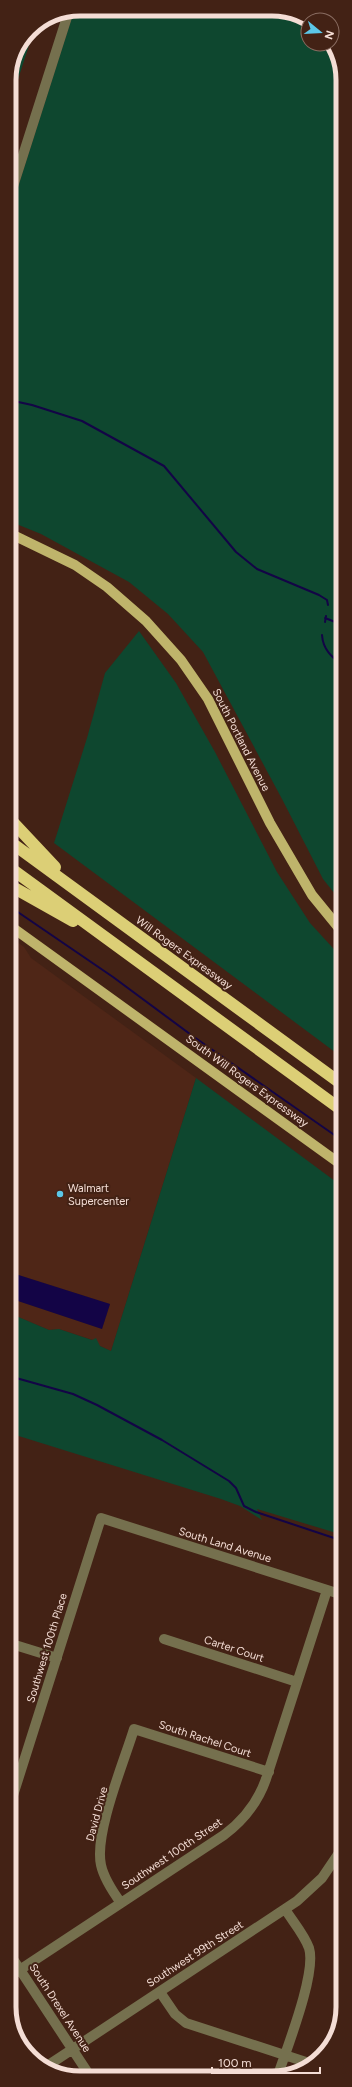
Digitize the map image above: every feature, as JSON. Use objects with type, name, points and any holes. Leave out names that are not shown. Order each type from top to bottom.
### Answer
[{"type":"highway","points":[[16,825],[78,891]]},
{"type":"highway","name":"Will Rogers Expressway","points":[[16,846],[336,1081]]},
{"type":"highway","points":[[16,872],[336,1106]]},
{"type":"highway","points":[[16,889],[124,951]]},
{"type":"main road","name":"South Portland Avenue","points":[[16,536],[75,565],[107,587],[146,621],[181,660],[208,700],[270,823],[312,895],[336,924]]},
{"type":"main road","name":"South Will Rogers Expressway","points":[[16,930],[336,1161]]},
{"type":"street","points":[[16,176],[67,17]]},
{"type":"street","name":"South Land Avenue","points":[[101,1518],[336,1593]]},
{"type":"street","name":"Southwest 100th Place","points":[[16,1786],[101,1518]]},
{"type":"street","name":"Southwest 100th Street","points":[[16,1973],[232,1829],[244,1817],[257,1799],[269,1772],[327,1590]]},
{"type":"street","name":"Carter Court","points":[[164,1639],[298,1682]]},
{"type":"street","points":[[16,1645],[57,1658]]},
{"type":"street","name":"South Rachel Court","points":[[134,1729],[269,1772]]},
{"type":"street","name":"David Drive","points":[[121,1903],[102,1871],[100,1844],[104,1826],[134,1729]]},
{"type":"street","name":"Southwest 99th Street","points":[[51,2063],[285,1910],[318,1883],[336,1858]]},
{"type":"street","points":[[280,2070],[310,1975],[311,1965],[307,1943],[285,1910]]},
{"type":"street","name":"South Drexel Avenue","points":[[16,1964],[87,2071]]},
{"type":"street","points":[[160,1992],[175,2014],[186,2023],[305,2062]]},
{"type":"shaded area","points":[[16,941],[24,947],[31,958],[196,1078],[111,1351],[100,1346],[93,1340],[59,1329],[49,1330],[16,1316],[16,1300],[102,1329],[110,1304],[16,1274]]},
{"type":"shaded area","points":[[16,1274],[110,1304],[102,1329],[16,1300]]},
{"type":"green space","points":[[272,16],[289,18],[300,23],[300,52],[329,52],[334,63],[336,76],[336,895],[323,879],[203,652],[168,614],[129,582],[41,534],[16,524],[16,193],[72,17]]},
{"type":"green space","points":[[31,40],[16,85],[17,68],[21,56]]},
{"type":"green space","points":[[139,631],[176,683],[215,752],[277,872],[310,923],[336,951],[336,1053],[54,843],[87,738],[105,673]]},
{"type":"green space","points":[[196,1078],[336,1182],[336,1533],[257,1509],[262,1520],[240,1506],[221,1499],[16,1435],[16,1316],[49,1330],[59,1329],[92,1340],[96,1338],[100,1346],[111,1351]]},
{"type":"waterway","points":[[16,402],[82,421],[164,466],[236,552],[257,569],[319,595],[327,600],[328,605]]},
{"type":"waterway","points":[[325,622],[326,616]]},
{"type":"waterway","points":[[325,618],[336,622]]},
{"type":"waterway","points":[[322,635],[326,649],[336,660]]},
{"type":"waterway","points":[[16,911],[113,977],[194,1037],[336,1136]]},
{"type":"waterway","points":[[16,1378],[73,1394],[97,1405],[162,1440],[229,1481],[236,1488],[244,1506],[256,1512],[336,1539]]},
{"type":"place","name":"Walmart Supercenter","points":[[60,1194]]}]
